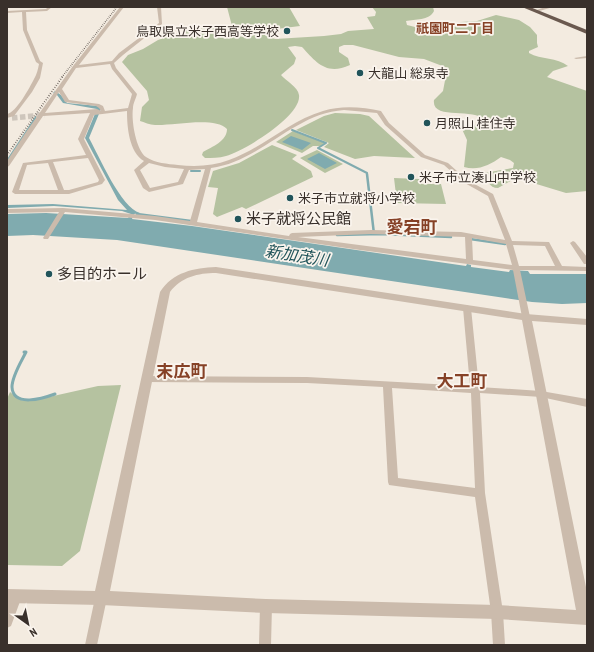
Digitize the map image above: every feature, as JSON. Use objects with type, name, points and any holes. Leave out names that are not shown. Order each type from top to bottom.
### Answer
[{"type":"highway","points":[[525,7],[587,32]]},
{"type":"street","points":[[7,12],[47,10],[50,7]]},
{"type":"street","points":[[7,165],[75,67],[122,7]]},
{"type":"street","points":[[75,67],[113,62],[162,23],[158,7]]},
{"type":"street","points":[[536,11],[551,7]]},
{"type":"street","points":[[9,117],[33,86],[39,75],[40,63],[25,30],[24,11]]},
{"type":"street","points":[[576,58],[587,57]]},
{"type":"street","points":[[7,622],[12,596],[101,598],[266,606],[497,612],[586,621],[518,271],[511,243],[491,195],[465,181],[446,164],[423,156],[387,124],[379,112],[340,109],[324,112],[289,128],[242,158],[223,165],[208,168],[187,168],[148,161],[138,153],[134,145],[129,109],[135,94],[114,68],[113,62]]},
{"type":"street","points":[[60,89],[67,101],[98,105],[101,107],[102,112]]},
{"type":"street","points":[[44,115],[129,109]]},
{"type":"street","points":[[89,156],[25,164],[15,192],[69,192],[102,182],[81,139],[91,115],[94,112]]},
{"type":"street","points":[[50,161],[62,192]]},
{"type":"street","points":[[148,161],[137,170],[146,188],[149,190],[181,183],[187,168]]},
{"type":"street","points":[[193,224],[208,168]]},
{"type":"street","points":[[7,211],[132,216],[470,262],[518,271],[587,269]]},
{"type":"street","points":[[46,238],[62,213]]},
{"type":"street","points":[[275,236],[371,232],[468,236],[511,243],[547,244],[560,269]]},
{"type":"street","points":[[468,236],[470,262]]},
{"type":"street","points":[[573,243],[587,262]]},
{"type":"street","points":[[91,645],[165,292],[169,286],[182,276],[203,270],[216,270],[367,294],[526,316],[587,322]]},
{"type":"street","points":[[467,308],[475,390],[480,493],[497,612],[499,645]]},
{"type":"street","points":[[147,379],[307,380],[387,384],[541,394],[587,403]]},
{"type":"street","points":[[387,384],[393,482],[480,493]]},
{"type":"street","points":[[264,645],[266,606]]},
{"type":"green space","points":[[227,7],[289,7],[300,26],[268,30],[232,26]]},
{"type":"green space","points":[[372,7],[433,7],[434,11],[429,16],[422,19],[406,21],[407,25],[415,27],[440,28],[461,22],[477,21],[496,15],[519,20],[530,27],[537,35],[538,47],[529,51],[529,53],[539,57],[559,61],[568,66],[553,71],[547,77],[587,91],[587,191],[566,193],[520,179],[514,179],[498,188],[492,187],[484,173],[513,168],[514,163],[501,157],[479,168],[464,167],[467,140],[461,127],[480,124],[484,120],[479,116],[472,114],[439,110],[435,106],[434,100],[443,91],[447,70],[445,67],[424,59],[399,57],[353,45],[344,45],[339,47],[339,52],[348,58],[350,65],[334,69],[322,66],[302,47],[288,47],[296,58],[294,64],[281,75],[298,92],[299,95],[297,103],[291,113],[270,132],[258,140],[226,156],[218,158],[205,158],[202,155],[203,152],[215,146],[225,137],[227,129],[221,125],[193,122],[155,125],[140,121],[142,107],[149,100],[147,91],[122,62],[128,55],[143,49],[158,40],[187,30],[216,27],[221,27],[236,36],[244,37],[262,34],[275,39],[324,36],[341,34],[348,31],[374,29],[367,17],[375,16],[376,12]]},
{"type":"green space","points":[[335,113],[360,114],[369,116],[415,158],[374,156],[355,159],[324,147],[329,143],[296,130],[324,116]]},
{"type":"green space","points":[[293,131],[325,143],[321,146],[313,146],[302,153],[276,142]]},
{"type":"green space","points":[[272,145],[297,155],[292,159],[311,171],[313,177],[246,209],[242,207],[217,217],[213,214],[218,188],[208,187],[213,171],[239,163]]},
{"type":"green space","points":[[317,150],[343,164],[325,173],[300,158]]},
{"type":"green space","points":[[394,178],[419,179],[422,184],[441,184],[446,204],[397,203]]},
{"type":"green space","points":[[121,385],[80,551],[62,566],[7,565],[7,399],[10,392],[20,400],[31,401],[98,386]]},
{"type":"water","name":"新加茂川","points":[[55,91],[61,95],[67,103],[98,106],[101,109],[89,138],[118,192],[125,202],[140,213],[134,214],[132,219],[192,226],[466,266],[467,264],[471,265],[471,267],[509,272],[510,270],[528,271],[530,274],[587,274],[587,303],[562,304],[532,302],[117,240],[33,235],[7,236],[7,214],[46,213],[128,218],[131,214],[122,211],[54,206],[7,208],[7,205],[53,204],[127,210],[118,200],[85,138],[97,109],[63,103],[57,95],[53,93]]},
{"type":"water","points":[[291,136],[311,143],[302,150],[282,142]]},
{"type":"water","points":[[319,153],[337,163],[325,169],[307,159]]},
{"type":"waterway","points":[[7,161],[36,117]]},
{"type":"waterway","points":[[292,130],[326,143],[318,148],[367,174]]},
{"type":"waterway","points":[[191,171],[200,171]]},
{"type":"waterway","points":[[367,174],[374,234]]},
{"type":"waterway","points":[[137,214],[191,221]]},
{"type":"waterway","points":[[337,235],[380,234],[451,237]]},
{"type":"waterway","points":[[470,239],[505,244]]},
{"type":"waterway","points":[[24,352],[26,352],[13,378],[12,387],[14,393],[18,398],[30,400],[44,398],[55,394]]},
{"type":"tunnel","points":[[12,118],[44,115]]},
{"type":"railway","points":[[62,77],[117,7]]},
{"type":"railway","points":[[7,155],[63,76]]},
{"type":"place","name":"鳥取県立米子西高等学校","points":[[287,31]]},
{"type":"place","name":"大龍山 総泉寺","points":[[360,73]]},
{"type":"place","name":"月照山 桂住寺","points":[[427,123]]},
{"type":"place","name":"米子市立湊山中学校","points":[[411,177]]},
{"type":"place","name":"米子市立就将小学校","points":[[290,198]]},
{"type":"place","name":"米子就将公民館","points":[[238,219]]},
{"type":"place","name":"多目的ホール","points":[[49,274]]},
{"type":"district","name":"祇園町二丁目","points":[[455,28]]},
{"type":"district","name":"愛宕町","points":[[412,227]]},
{"type":"district","name":"末広町","points":[[182,371]]},
{"type":"district","name":"大工町","points":[[462,381]]}]
